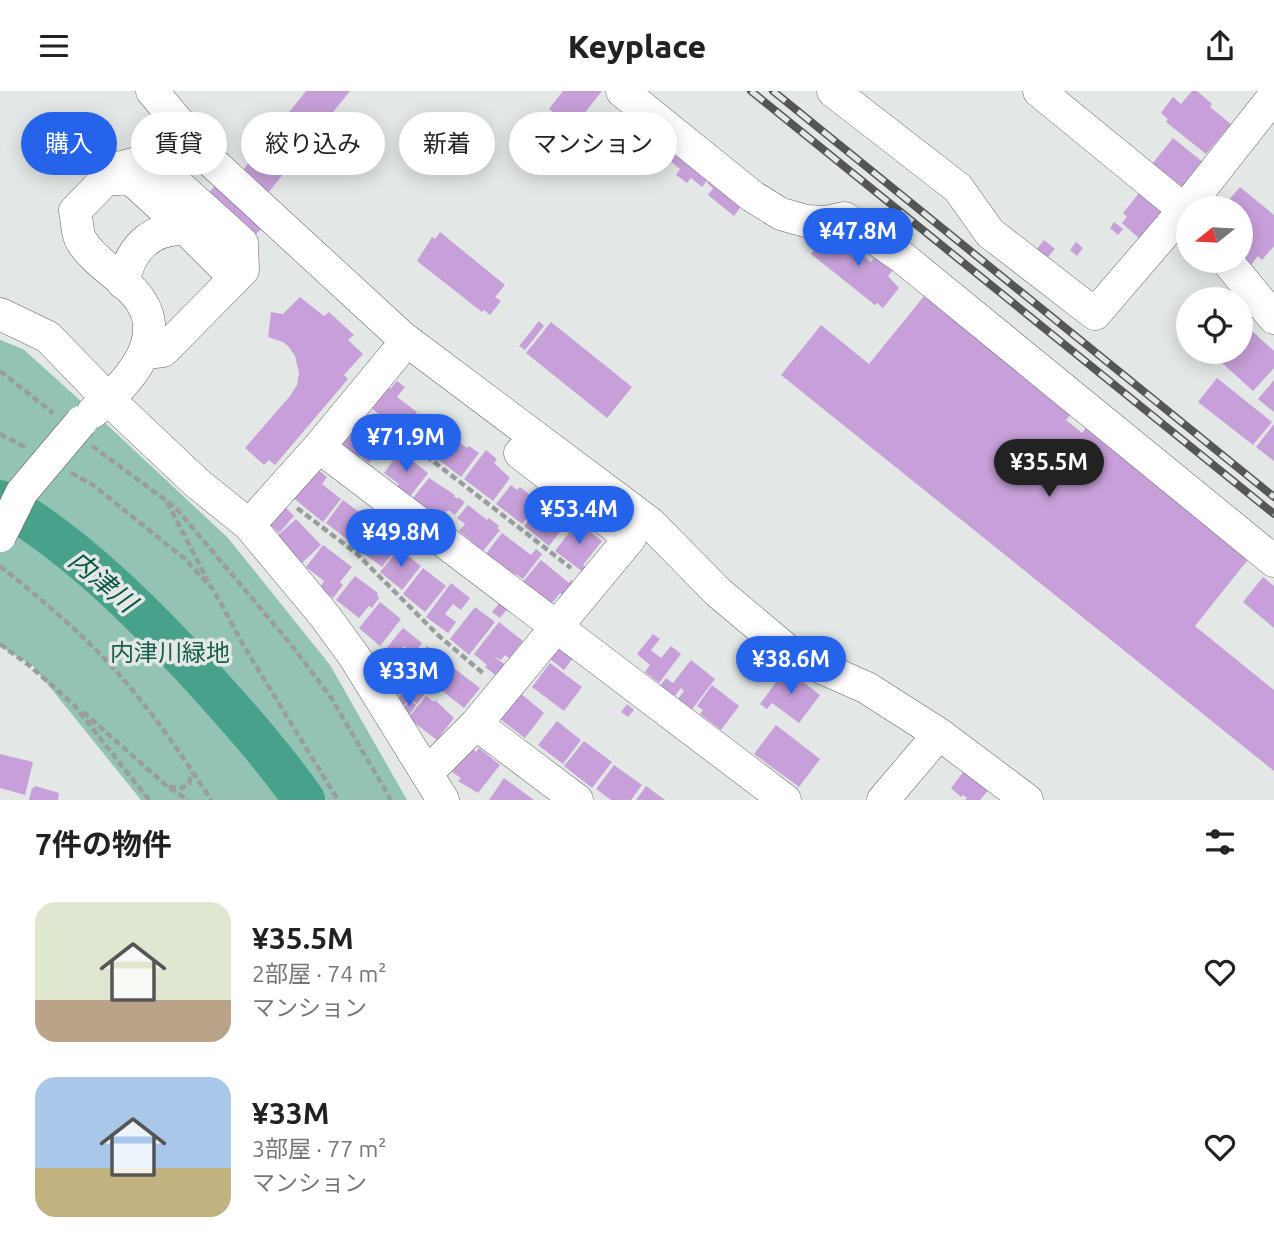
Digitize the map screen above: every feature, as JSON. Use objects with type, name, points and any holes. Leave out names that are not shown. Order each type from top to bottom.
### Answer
[{"type":"street","points":[[152,91],[213,163],[402,337],[650,523],[719,593],[793,655],[867,688],[939,733],[1027,800]]},
{"type":"street","points":[[622,91],[752,196],[780,214],[806,221],[826,222],[845,218],[903,258],[1274,561]]},
{"type":"street","points":[[833,91],[957,188],[990,233],[1095,314],[1176,223]]},
{"type":"street","points":[[1039,91],[1176,202]]},
{"type":"street","points":[[1198,196],[1270,97]]},
{"type":"street","points":[[0,536],[22,492],[108,399],[146,353],[151,326],[141,300],[81,241],[75,211],[117,168],[150,160],[242,243],[243,270],[163,351],[146,353]]},
{"type":"street","points":[[106,180],[130,178],[235,278]]},
{"type":"street","points":[[123,283],[126,265],[141,242],[170,228],[186,229]]},
{"type":"street","points":[[1237,273],[1274,318]]},
{"type":"street","points":[[303,275],[395,355],[630,538],[476,724],[427,773]]},
{"type":"street","points":[[0,314],[48,337],[108,399],[197,483],[249,525],[324,615],[354,656],[443,800]]},
{"type":"street","points":[[249,525],[319,447],[395,355]]},
{"type":"street","points":[[319,447],[785,800]]},
{"type":"street","points":[[476,724],[577,800]]},
{"type":"street","points":[[883,800],[939,733]]},
{"type":"path","points":[[0,371],[165,498],[289,642],[332,699],[391,800]]},
{"type":"path","points":[[357,402],[591,584]]},
{"type":"path","points":[[0,434],[34,452]]},
{"type":"path","points":[[69,472],[93,485],[185,559],[210,586]]},
{"type":"path","points":[[278,493],[356,553],[439,636],[504,690]]},
{"type":"path","points":[[165,498],[245,648],[338,800]]},
{"type":"path","points":[[0,566],[70,627],[121,677],[169,737],[211,800]]},
{"type":"path","points":[[0,644],[30,666],[168,787],[188,800]]},
{"type":"path","points":[[74,705],[149,800]]},
{"type":"path","points":[[168,787],[182,788],[189,783],[192,771]]},
{"type":"green space","name":"内津川緑地","points":[[0,340],[23,349],[228,538],[330,665],[407,800],[141,800],[33,666],[0,646]]},
{"type":"building","points":[[306,91],[350,91],[333,112],[289,112]]},
{"type":"building","points":[[563,91],[602,91],[586,112],[553,112],[549,109]]},
{"type":"building","points":[[1192,91],[1197,91],[1212,104],[1210,107],[1231,124],[1206,154],[1166,122],[1168,119],[1161,113],[1173,97],[1181,104]]},
{"type":"building","points":[[1173,138],[1204,163],[1184,188],[1171,178],[1168,181],[1152,164]]},
{"type":"building","points":[[677,144],[713,173],[702,187],[691,178],[687,183],[676,175],[680,169],[677,167]]},
{"type":"building","points":[[241,172],[241,175],[283,175],[252,213],[264,226],[252,238],[207,194],[219,182],[227,190]]},
{"type":"building","points":[[712,177],[746,200],[734,216],[708,195],[713,188],[707,183]]},
{"type":"building","points":[[1240,187],[1251,196],[1232,196]]},
{"type":"building","points":[[1143,192],[1164,209],[1141,240],[1122,223],[1127,217],[1123,213],[1139,193],[1140,195]]},
{"type":"building","points":[[1253,198],[1274,215],[1274,246],[1262,260],[1258,256],[1253,262]]},
{"type":"building","points":[[1114,222],[1123,229],[1118,235],[1110,228]]},
{"type":"building","points":[[823,229],[830,230],[871,262],[880,250],[898,264],[888,276],[899,288],[883,308],[877,303],[875,305],[811,254],[821,241],[816,237]]},
{"type":"building","points":[[440,232],[505,285],[495,297],[501,301],[490,315],[484,310],[482,312],[417,261],[432,237],[435,239]]},
{"type":"building","points":[[1044,240],[1055,249],[1046,259],[1036,250]]},
{"type":"building","points":[[1076,242],[1083,248],[1077,256],[1070,250]]},
{"type":"building","points":[[929,290],[1076,408],[1066,420],[1082,433],[1091,421],[1254,552],[1195,626],[1274,690],[1274,771],[781,375],[821,325],[869,364]]},
{"type":"building","points":[[300,297],[324,316],[329,312],[354,335],[348,340],[363,354],[344,375],[348,379],[275,465],[269,460],[264,465],[245,448],[290,396],[297,385],[299,373],[295,356],[288,346],[268,337],[271,312],[283,314]]},
{"type":"building","points":[[539,321],[544,326],[525,350],[519,346]]},
{"type":"building","points":[[551,322],[632,387],[607,418],[526,353]]},
{"type":"building","points":[[1253,332],[1274,351],[1274,368],[1253,391],[1223,364],[1253,364]]},
{"type":"building","points":[[1217,378],[1272,422],[1253,445],[1198,402]]},
{"type":"building","points":[[1274,380],[1274,412],[1258,399]]},
{"type":"building","points":[[397,381],[405,387],[397,397],[417,412],[402,432],[370,407],[386,386],[390,389]]},
{"type":"building","points":[[419,413],[424,417],[426,414],[447,434],[432,455],[404,434]]},
{"type":"building","points":[[358,421],[389,448],[382,456],[378,452],[369,463],[360,456],[357,460],[341,444]]},
{"type":"building","points":[[1274,424],[1274,461],[1256,447]]},
{"type":"building","points":[[447,441],[455,447],[459,442],[479,453],[461,477],[435,457]]},
{"type":"building","points":[[486,450],[497,459],[494,463],[510,478],[493,501],[464,479]]},
{"type":"building","points":[[400,451],[428,473],[409,498],[395,489],[399,484],[384,473]]},
{"type":"building","points":[[316,468],[327,477],[322,484],[341,499],[323,522],[292,497]]},
{"type":"building","points":[[429,478],[465,502],[455,515],[448,510],[441,519],[432,512],[429,516],[412,499]]},
{"type":"building","points":[[511,485],[517,490],[520,487],[539,502],[522,524],[496,504]]},
{"type":"building","points":[[552,489],[559,495],[547,509],[560,516],[558,518],[566,524],[549,546],[524,526]]},
{"type":"building","points":[[343,500],[371,521],[353,544],[326,523]]},
{"type":"building","points":[[468,505],[499,526],[497,528],[500,530],[483,551],[459,531],[465,524],[457,518]]},
{"type":"building","points":[[284,506],[294,516],[279,533],[268,523]]},
{"type":"building","points":[[296,519],[321,545],[302,563],[276,537]]},
{"type":"building","points":[[577,522],[602,541],[583,565],[587,568],[583,572],[555,551]]},
{"type":"building","points":[[378,525],[401,542],[382,567],[354,546],[365,532],[370,536]]},
{"type":"building","points":[[502,533],[531,555],[536,549],[542,554],[523,579],[516,574],[513,577],[485,555]]},
{"type":"building","points":[[323,545],[352,567],[340,582],[343,585],[333,598],[320,588],[324,581],[306,567]]},
{"type":"building","points":[[399,549],[421,566],[402,590],[380,572]]},
{"type":"building","points":[[541,560],[569,583],[571,580],[576,585],[566,598],[560,593],[549,607],[521,584]]},
{"type":"building","points":[[423,568],[446,586],[425,612],[403,594]]},
{"type":"building","points":[[355,576],[378,593],[379,598],[372,608],[369,606],[359,618],[336,600]]},
{"type":"building","points":[[1263,577],[1274,586],[1274,628],[1243,602]]},
{"type":"building","points":[[451,583],[470,598],[461,610],[453,604],[445,614],[456,622],[448,633],[426,617]]},
{"type":"building","points":[[501,601],[509,607],[500,618],[492,612]]},
{"type":"building","points":[[380,602],[401,619],[380,646],[359,628]]},
{"type":"building","points":[[475,607],[495,622],[469,655],[450,639]]},
{"type":"building","points":[[499,622],[523,641],[509,658],[505,655],[501,660],[493,656],[507,666],[498,677],[474,654]]},
{"type":"building","points":[[403,628],[422,643],[414,654],[404,646],[398,654],[408,662],[399,672],[380,656]]},
{"type":"building","points":[[653,634],[660,639],[651,650],[661,658],[671,646],[681,654],[659,683],[645,672],[650,665],[637,654]]},
{"type":"building","points":[[427,646],[449,663],[417,704],[410,698],[402,708],[395,703],[405,690],[397,684]]},
{"type":"building","points":[[552,648],[561,649],[573,658],[564,670],[546,656]]},
{"type":"building","points":[[691,660],[715,679],[690,712],[676,701],[684,691],[681,688],[671,701],[656,691],[666,678],[673,683]]},
{"type":"building","points":[[550,663],[582,687],[564,711],[532,687]]},
{"type":"building","points":[[451,666],[480,688],[464,708],[436,686]]},
{"type":"building","points":[[786,669],[820,695],[799,723],[772,703],[767,709],[760,704]]},
{"type":"building","points":[[392,670],[400,675],[391,687],[383,681]]},
{"type":"building","points":[[712,685],[739,706],[721,730],[700,714],[703,710],[697,706]]},
{"type":"building","points":[[519,692],[544,713],[525,738],[499,718]]},
{"type":"building","points":[[426,696],[434,702],[435,700],[454,718],[437,740],[408,718]]},
{"type":"building","points":[[410,700],[416,705],[408,717],[401,711]]},
{"type":"building","points":[[627,704],[634,710],[628,717],[621,712]]},
{"type":"building","points":[[557,721],[581,740],[563,764],[538,745]]},
{"type":"building","points":[[776,725],[820,759],[799,787],[754,754]]},
{"type":"building","points":[[584,741],[612,762],[592,788],[564,766]]},
{"type":"building","points":[[471,747],[476,752],[479,748],[500,765],[478,793],[458,781],[461,778],[452,772]]},
{"type":"building","points":[[0,754],[33,762],[25,795],[0,788]]},
{"type":"building","points":[[614,765],[642,785],[631,800],[611,800],[596,789]]},
{"type":"building","points":[[964,771],[991,787],[980,800],[965,800],[967,798],[963,795],[961,797],[951,788]]},
{"type":"building","points":[[504,778],[534,800],[489,800]]},
{"type":"building","points":[[35,786],[59,793],[58,800],[29,800]]},
{"type":"building","points":[[646,786],[665,800],[636,800]]},
{"type":"waterway","name":"内津川","points":[[0,501],[29,519],[83,560],[134,606],[231,709],[269,753],[304,800]]},
{"type":"railway","points":[[751,91],[1274,514]]},
{"type":"railway","points":[[773,91],[1274,497]]}]
